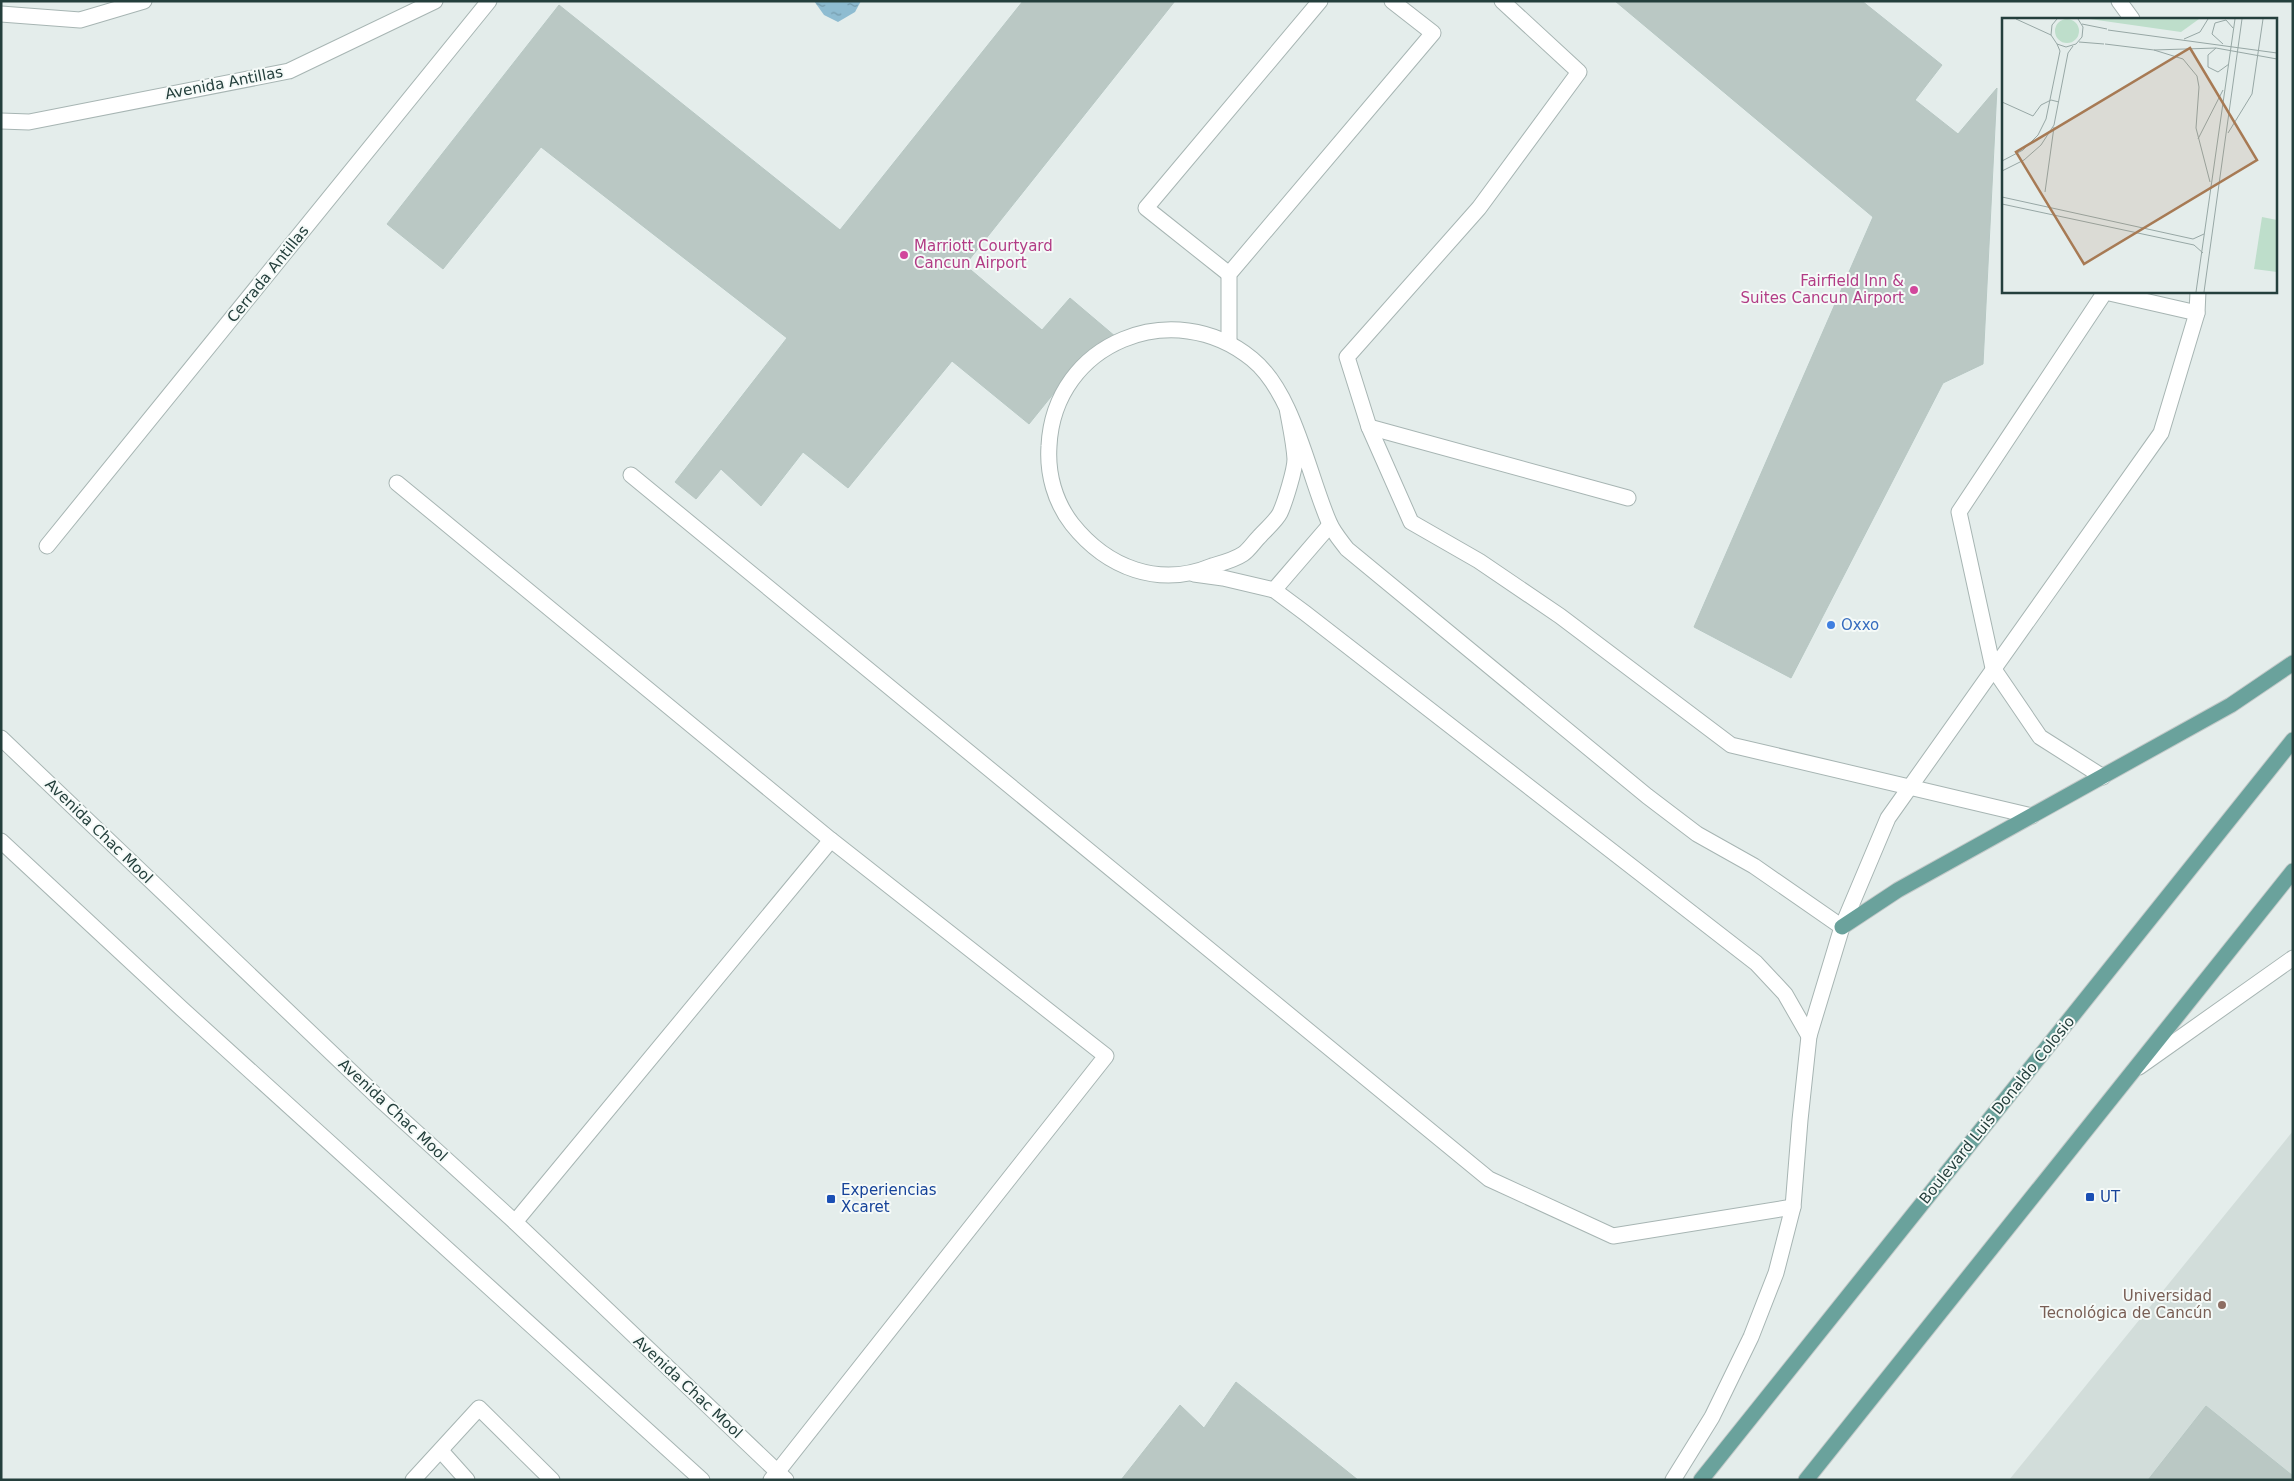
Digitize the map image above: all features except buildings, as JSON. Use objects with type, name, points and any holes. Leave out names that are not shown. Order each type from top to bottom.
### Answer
[{"type":"main road","points":[[1842,927],[1898,890],[2231,705],[2274,678],[2293,663]]},
{"type":"main road","name":"Boulevard Luis Donaldo Colosio","points":[[1701,1480],[2293,740]]},
{"type":"main road","points":[[1806,1480],[2293,871]]},
{"type":"street","points":[[1,14],[80,20],[144,1]]},
{"type":"street","name":"Avenida Antillas","points":[[1,121],[29,122],[289,71],[434,1]]},
{"type":"street","name":"Cerrada Antillas","points":[[46,546],[489,1]]},
{"type":"street","points":[[1229,274],[1146,208],[1320,1]]},
{"type":"street","points":[[1229,344],[1229,274],[1433,33],[1392,1]]},
{"type":"street","points":[[1502,1],[1579,72],[1479,208],[1347,357],[1369,427],[1411,522],[1479,561],[1560,616],[1731,745],[2032,816]]},
{"type":"street","points":[[2119,1],[2131,18]]},
{"type":"street","points":[[2103,776],[2040,737],[1993,668],[1959,512],[2105,292],[2198,313]]},
{"type":"street","points":[[1673,1480],[1712,1418],[1751,1337],[1776,1273],[1793,1207],[1809,1036],[1842,927],[1888,818],[2161,433],[2198,313],[2198,292]]},
{"type":"street","points":[[1809,1036],[1785,994],[1756,963],[1274,590],[1223,578],[1193,574],[1164,576],[1135,570],[1108,558],[1085,540],[1066,517],[1054,491],[1048,462],[1050,433],[1057,404],[1072,379],[1092,357],[1116,342],[1144,332],[1173,329],[1202,333],[1229,344],[1254,360],[1273,382],[1287,408],[1330,525],[1347,549],[1646,796],[1697,834],[1754,866],[1842,927]]},
{"type":"street","points":[[1193,574],[1243,554],[1280,514],[1295,461],[1287,408]]},
{"type":"street","points":[[1369,427],[1628,498]]},
{"type":"street","points":[[631,474],[1489,1179],[1613,1236],[1793,1207]]},
{"type":"street","points":[[397,482],[832,840],[1106,1056],[778,1477]]},
{"type":"street","points":[[1274,590],[1330,525]]},
{"type":"street","name":"Avenida Chac Mool","points":[[1,738],[383,1102],[514,1222],[778,1477]]},
{"type":"street","points":[[514,1222],[832,840]]},
{"type":"street","points":[[1,841],[189,1015],[702,1480]]},
{"type":"street","points":[[2136,1069],[2293,958]]},
{"type":"street","points":[[413,1480],[479,1408],[552,1480]]},
{"type":"street","points":[[441,1451],[466,1480]]},
{"type":"shaded area","name":"Universidad Tecnológica de Cancún","points":[[2293,1131],[2293,1480],[2009,1480]]},
{"type":"water","points":[[814,1],[861,1],[855,12],[838,22],[824,15]]},
{"type":"place","name":"Marriott Courtyard Cancun Airport","points":[[904,255]]},
{"type":"place","name":"Fairfield Inn & Suites Cancun Airport","points":[[1914,290]]},
{"type":"place","name":"Oxxo","points":[[1831,625]]},
{"type":"place","name":"UT","points":[[2090,1197]]},
{"type":"place","name":"Experiencias Xcaret","points":[[831,1199]]},
{"type":"place","name":"Universidad Tecnológica de Cancún","points":[[2222,1305]]}]
